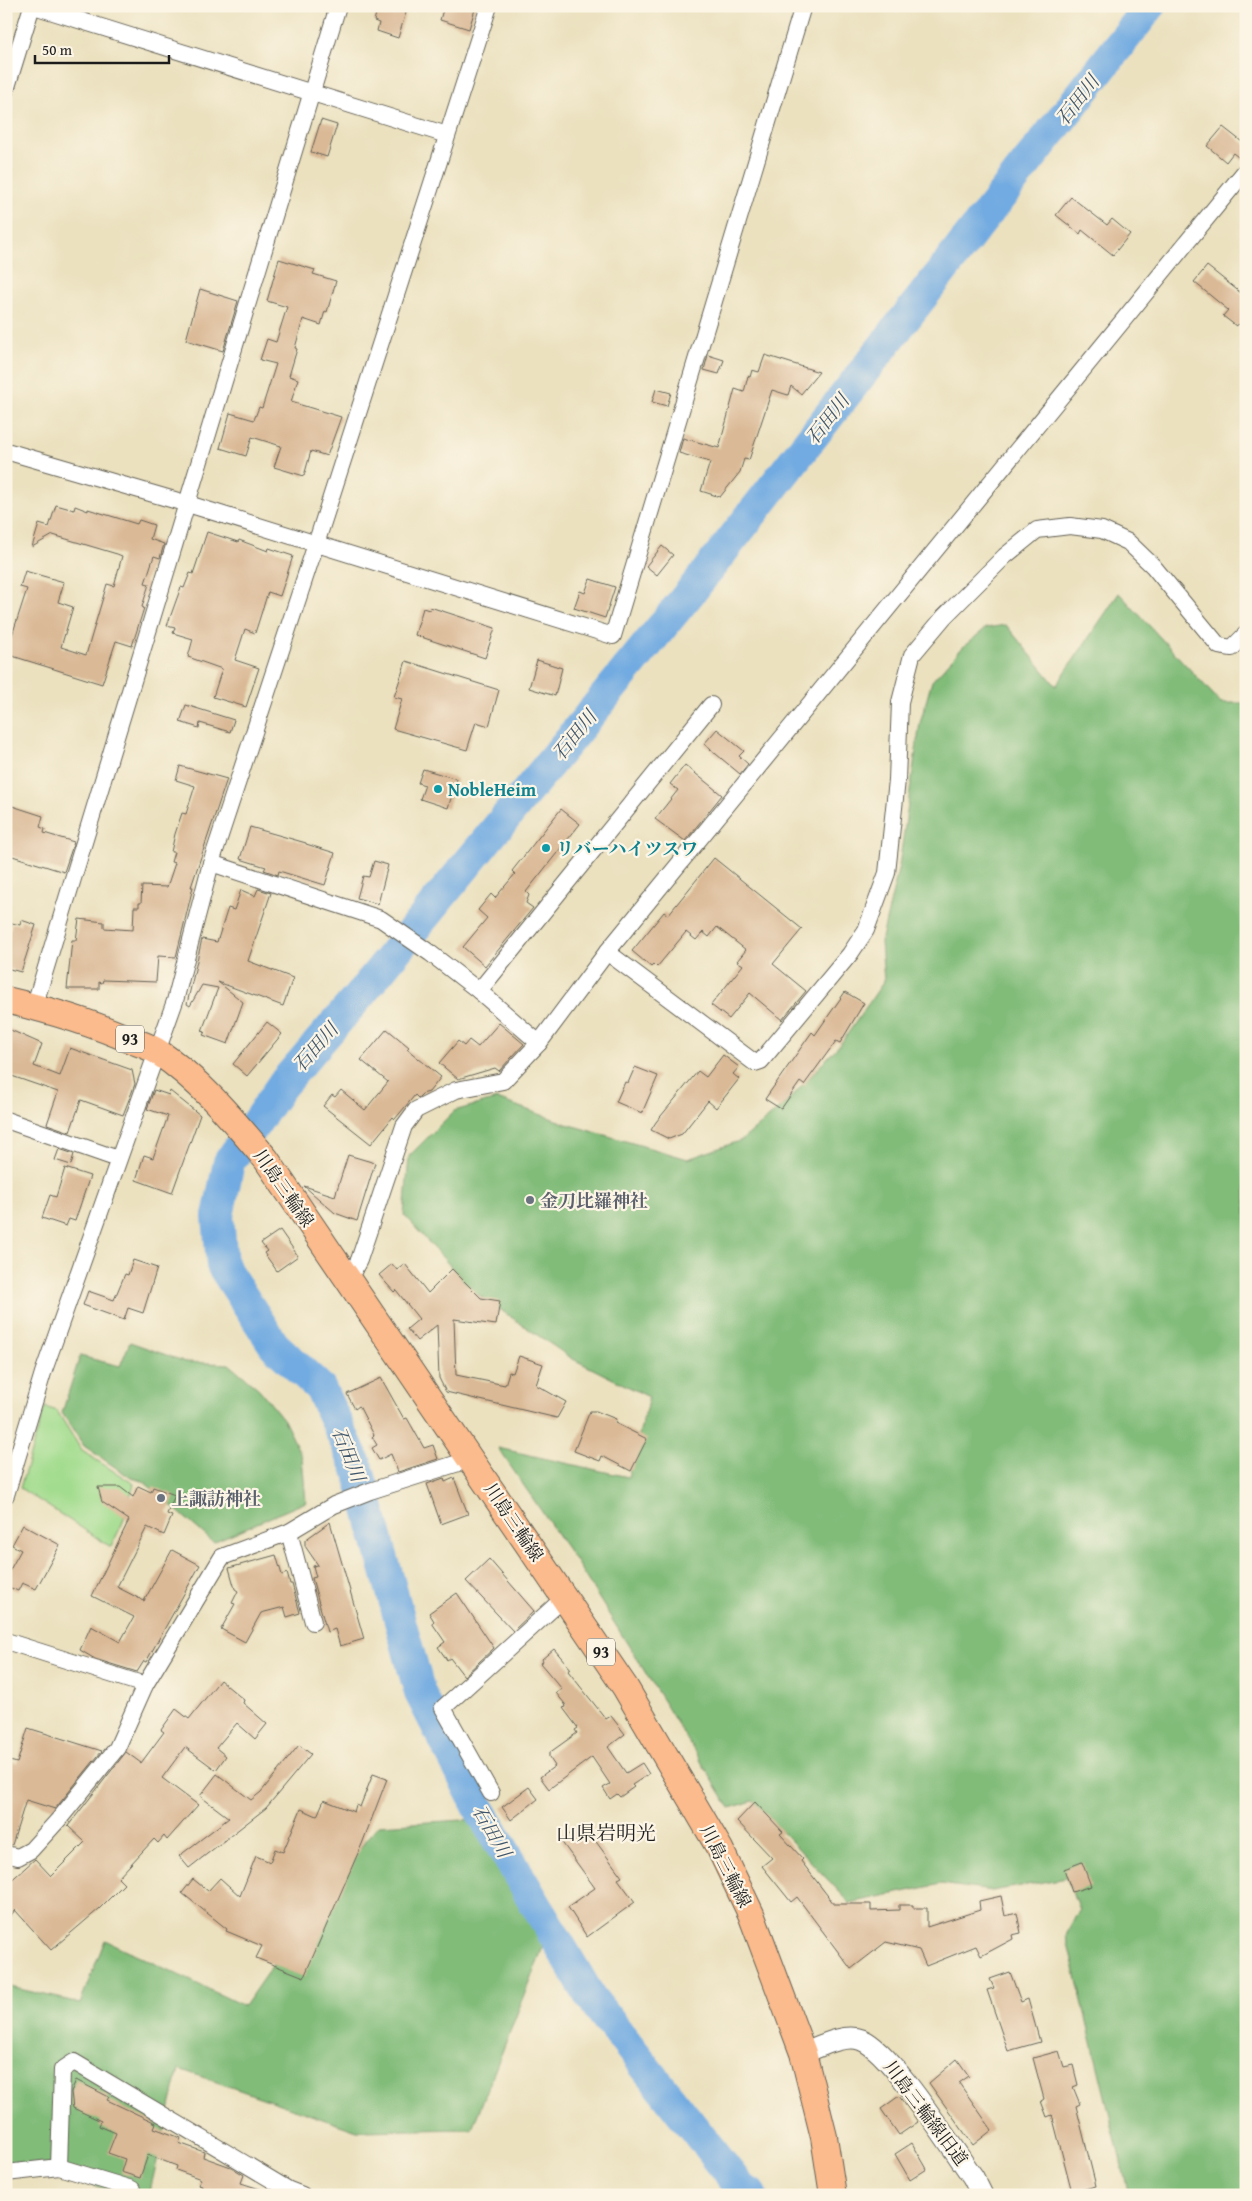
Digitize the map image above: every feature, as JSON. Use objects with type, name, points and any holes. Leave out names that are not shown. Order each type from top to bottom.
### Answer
[{"type":"main road","name":"川島三輪線","points":[[6,1000],[34,1006],[114,1032],[157,1051],[201,1088],[231,1118],[266,1159],[625,1687],[720,1850],[751,1914],[803,2053],[824,2137],[833,2195]]},
{"type":"street","points":[[6,90],[33,6],[447,135]]},
{"type":"street","points":[[34,1006],[338,6]]},
{"type":"street","points":[[6,1494],[43,1372],[175,1001],[211,863],[489,6]]},
{"type":"street","points":[[6,451],[188,504],[613,636],[803,6]]},
{"type":"street","points":[[348,1279],[359,1260],[404,1126],[416,1110],[456,1090],[503,1082],[539,1043],[607,952],[1246,170]]},
{"type":"street","points":[[607,952],[756,1062],[761,1061],[850,954],[866,930],[887,873],[897,780],[900,702],[912,655],[950,610],[1005,556],[1037,530],[1070,526],[1102,530],[1128,542],[1153,566],[1219,646],[1232,648],[1246,634]]},
{"type":"street","points":[[479,991],[711,705]]},
{"type":"street","points":[[211,863],[381,919],[427,950],[479,991],[539,1043]]},
{"type":"street","points":[[6,1120],[118,1159]]},
{"type":"street","points":[[6,1854],[18,1857],[31,1850],[60,1818],[117,1748],[145,1685],[222,1557],[289,1532],[334,1505],[471,1459]]},
{"type":"street","points":[[289,1532],[314,1622]]},
{"type":"street","points":[[491,1793],[442,1708],[565,1597]]},
{"type":"street","points":[[6,1641],[145,1685]]},
{"type":"street","name":"川島三輪線旧道","points":[[803,2053],[843,2038],[861,2039],[879,2051],[902,2079],[973,2177],[982,2195]]},
{"type":"street","points":[[60,2167],[62,2070],[74,2062],[293,2193]]},
{"type":"street","points":[[6,2173],[60,2167],[132,2189],[130,2195]]},
{"type":"green space","points":[[1119,593],[1221,703],[1246,703],[1246,2195],[1129,2195],[1066,1935],[1079,1910],[1067,1878],[992,1891],[941,1884],[850,1903],[753,1801],[730,1808],[575,1560],[498,1448],[628,1477],[649,1397],[571,1358],[473,1291],[404,1215],[409,1156],[454,1111],[497,1099],[570,1125],[688,1159],[742,1140],[786,1103],[842,1042],[884,981],[881,942],[899,866],[920,723],[932,681],[963,647],[986,628],[1006,625],[1056,686]]},
{"type":"green space","points":[[130,1342],[186,1362],[229,1364],[259,1389],[284,1420],[302,1457],[306,1502],[213,1542],[143,1481],[131,1478],[84,1446],[62,1413],[80,1356],[120,1366]]},
{"type":"green space","points":[[45,1407],[57,1411],[82,1451],[134,1484],[122,1524],[111,1547],[20,1488]]},
{"type":"green space","points":[[481,1819],[543,1947],[472,2129],[357,2131],[179,2069],[149,2195],[128,2195],[6,2161],[6,1986],[80,2003],[105,1940],[244,2006],[300,1926],[378,1825]]},
{"type":"building","points":[[378,6],[408,6],[398,38],[377,31],[379,23],[374,21]]},
{"type":"building","points":[[444,6],[476,6],[469,29],[440,20]]},
{"type":"building","points":[[321,120],[337,125],[327,157],[311,152]]},
{"type":"building","points":[[1223,127],[1246,145],[1246,160],[1243,161],[1233,153],[1226,162],[1207,146]]},
{"type":"building","points":[[1071,197],[1107,225],[1112,219],[1130,234],[1113,255],[1082,230],[1080,234],[1056,215]]},
{"type":"building","points":[[279,259],[315,270],[313,274],[336,281],[321,325],[303,319],[289,376],[298,379],[291,402],[341,417],[327,456],[311,451],[304,476],[274,467],[281,446],[252,437],[246,456],[220,448],[230,413],[254,420],[259,407],[262,408],[276,364],[260,360],[267,339],[276,342],[287,307],[267,301]]},
{"type":"building","points":[[1207,266],[1246,297],[1246,329],[1239,324],[1236,326],[1223,316],[1228,310],[1194,282]]},
{"type":"building","points":[[200,289],[238,301],[223,351],[186,340]]},
{"type":"building","points":[[708,355],[724,360],[719,374],[704,370]]},
{"type":"building","points":[[765,355],[819,372],[801,394],[791,386],[788,395],[772,390],[749,460],[744,459],[740,472],[720,497],[701,491],[710,462],[679,453],[683,438],[719,448],[735,389],[744,392],[748,376],[750,377],[752,370],[759,372]]},
{"type":"building","points":[[656,389],[671,393],[667,406],[652,402]]},
{"type":"building","points":[[56,505],[74,510],[75,506],[137,524],[139,520],[154,525],[150,539],[164,544],[160,558],[154,556],[145,583],[149,584],[142,607],[144,608],[132,646],[116,641],[102,684],[6,654],[27,589],[20,587],[25,571],[64,582],[58,602],[73,607],[61,647],[86,655],[107,584],[114,586],[122,556],[53,535],[32,547],[39,524],[49,527]]},
{"type":"building","points":[[207,532],[238,542],[239,540],[268,551],[269,548],[293,556],[280,596],[268,592],[255,633],[245,629],[235,660],[259,668],[246,707],[213,697],[222,669],[188,657],[193,639],[173,633],[175,628],[167,626],[181,587],[184,588],[190,573],[193,574]]},
{"type":"building","points":[[662,546],[673,555],[657,575],[646,566]]},
{"type":"building","points":[[590,579],[615,587],[605,618],[574,608],[580,591],[585,593]]},
{"type":"building","points":[[430,607],[495,628],[485,658],[415,635],[423,608],[429,610]]},
{"type":"building","points":[[537,660],[562,668],[555,696],[529,688]]},
{"type":"building","points":[[406,661],[499,690],[489,726],[476,722],[467,750],[393,729],[402,699],[394,697]]},
{"type":"building","points":[[186,705],[234,720],[230,732],[200,723],[199,728],[180,722]]},
{"type":"building","points":[[717,729],[744,751],[739,756],[748,764],[740,774],[704,744]]},
{"type":"building","points":[[685,765],[722,795],[685,841],[655,819],[678,790],[670,784]]},
{"type":"building","points":[[180,766],[227,779],[191,887],[193,887],[176,957],[158,956],[156,982],[103,980],[102,983],[99,982],[99,989],[67,989],[72,940],[76,940],[79,919],[104,922],[104,928],[133,930],[134,907],[139,907],[139,903],[141,903],[142,886],[167,887],[175,863],[171,862],[174,852],[171,852],[175,834],[182,813],[186,814],[195,786],[176,780]]},
{"type":"building","name":"NobleHeim","points":[[423,769],[457,779],[448,808],[420,799],[425,785],[418,783]]},
{"type":"building","points":[[6,804],[43,816],[40,827],[45,829],[44,833],[74,842],[64,872],[6,854]]},
{"type":"building","points":[[561,809],[580,824],[526,892],[529,895],[526,903],[533,908],[485,966],[463,947],[487,918],[478,910],[491,894],[495,898],[515,874],[512,871]]},
{"type":"building","points":[[250,827],[335,853],[325,885],[279,871],[278,875],[264,870],[266,867],[240,859]]},
{"type":"building","points":[[714,858],[802,929],[773,964],[806,991],[782,1020],[750,993],[729,1019],[711,1005],[743,965],[737,961],[746,950],[717,927],[709,937],[703,932],[696,940],[686,932],[657,967],[654,964],[651,967],[632,951],[664,912],[668,915]]},
{"type":"building","points":[[374,861],[388,865],[378,904],[357,898],[363,876],[369,877]]},
{"type":"building","points":[[258,889],[271,893],[248,961],[293,978],[283,1006],[218,982],[243,1002],[228,1044],[203,1035],[205,1032],[202,1031],[218,988],[202,985],[190,1006],[187,1004],[202,939],[217,942],[228,908],[234,910],[241,890],[255,896]]},
{"type":"building","points":[[21,920],[36,925],[21,972],[6,968],[6,942],[12,923],[20,925]]},
{"type":"building","points":[[845,992],[864,1003],[840,1043],[836,1041],[804,1085],[800,1082],[781,1109],[765,1099],[812,1032],[815,1035]]},
{"type":"building","points":[[267,1022],[282,1034],[247,1076],[233,1064]]},
{"type":"building","points":[[499,1023],[524,1044],[499,1071],[495,1068],[458,1079],[439,1063],[458,1041],[464,1046],[469,1040],[478,1047]]},
{"type":"building","points":[[6,1028],[42,1044],[34,1066],[60,1076],[70,1048],[132,1070],[135,1084],[123,1115],[81,1100],[70,1132],[47,1124],[58,1092],[6,1074]]},
{"type":"building","points":[[387,1029],[409,1047],[407,1049],[441,1077],[429,1092],[422,1094],[418,1098],[415,1095],[395,1119],[393,1117],[371,1144],[323,1106],[332,1095],[335,1097],[341,1090],[365,1110],[388,1082],[361,1060]]},
{"type":"building","points":[[723,1055],[739,1067],[733,1074],[739,1079],[716,1108],[708,1101],[682,1134],[669,1139],[651,1130],[698,1071],[706,1077]]},
{"type":"building","points":[[635,1067],[658,1076],[642,1113],[616,1102],[625,1082],[628,1083]]},
{"type":"building","points":[[154,1090],[169,1095],[170,1091],[200,1115],[172,1193],[136,1180],[144,1155],[153,1158],[168,1116],[147,1109]]},
{"type":"building","points":[[59,1149],[74,1154],[71,1165],[55,1160]]},
{"type":"building","points":[[348,1155],[375,1163],[357,1221],[335,1213],[304,1186],[335,1196]]},
{"type":"building","points":[[65,1168],[90,1176],[75,1221],[69,1219],[66,1226],[42,1218],[50,1195],[56,1197]]},
{"type":"building","points":[[280,1230],[298,1256],[277,1271],[264,1253],[267,1251],[261,1243]]},
{"type":"building","points":[[133,1260],[157,1268],[143,1313],[128,1308],[124,1320],[83,1305],[88,1291],[114,1300],[125,1274],[128,1275]]},
{"type":"building","points":[[392,1264],[397,1270],[405,1264],[428,1293],[452,1269],[481,1298],[500,1301],[496,1325],[454,1319],[456,1375],[505,1385],[509,1372],[513,1373],[519,1356],[543,1364],[536,1385],[566,1402],[557,1418],[446,1392],[439,1378],[437,1325],[417,1341],[407,1329],[419,1319],[396,1290],[394,1292],[379,1275]]},
{"type":"building","points":[[381,1378],[404,1419],[407,1418],[424,1448],[433,1445],[438,1459],[398,1472],[391,1454],[379,1460],[372,1448],[377,1445],[372,1437],[374,1435],[359,1406],[355,1409],[347,1394]]},
{"type":"building","points":[[590,1411],[596,1411],[616,1419],[615,1423],[647,1439],[631,1471],[602,1456],[600,1461],[574,1451]]},
{"type":"building","points":[[444,1478],[445,1482],[454,1478],[468,1514],[441,1524],[427,1484]]},
{"type":"building","points":[[138,1486],[151,1492],[153,1487],[175,1495],[167,1514],[172,1516],[164,1535],[147,1527],[117,1587],[144,1601],[172,1550],[200,1565],[146,1662],[144,1661],[137,1672],[95,1659],[80,1650],[91,1626],[120,1642],[134,1617],[92,1596],[129,1520],[102,1502],[98,1487],[120,1487],[133,1497]]},
{"type":"building","points":[[330,1522],[364,1639],[340,1646],[335,1629],[327,1632],[312,1578],[316,1577],[313,1566],[318,1565],[305,1546],[305,1540]]},
{"type":"building","points":[[23,1525],[60,1545],[36,1589],[22,1583],[18,1591],[6,1586],[6,1577],[21,1550],[12,1545]]},
{"type":"building","points":[[276,1555],[282,1575],[287,1573],[290,1584],[292,1584],[300,1613],[287,1617],[284,1607],[261,1613],[245,1642],[221,1629],[235,1604],[232,1603],[238,1591],[235,1589],[229,1568]]},
{"type":"building","points":[[489,1559],[534,1611],[513,1631],[466,1581]]},
{"type":"building","points":[[457,1593],[494,1648],[464,1676],[450,1658],[447,1660],[438,1647],[445,1642],[432,1623],[434,1621],[429,1613]]},
{"type":"building","points":[[554,1649],[571,1669],[568,1671],[606,1719],[611,1716],[625,1734],[608,1747],[626,1773],[642,1763],[649,1774],[632,1785],[634,1787],[620,1797],[617,1794],[610,1799],[603,1788],[610,1784],[592,1757],[549,1789],[540,1777],[555,1766],[549,1757],[549,1753],[577,1733],[575,1730],[578,1728],[563,1708],[566,1707],[565,1704],[556,1693],[562,1689],[540,1663]]},
{"type":"building","points":[[220,1680],[244,1700],[243,1703],[267,1724],[255,1739],[237,1723],[216,1748],[226,1756],[216,1770],[185,1747],[162,1778],[198,1805],[167,1840],[164,1836],[158,1843],[154,1839],[118,1878],[124,1884],[99,1909],[51,1950],[15,1910],[6,1922],[6,1885],[35,1859],[51,1876],[85,1842],[68,1826],[126,1752],[141,1763],[164,1732],[161,1730],[176,1709],[189,1719]]},
{"type":"building","points":[[28,1728],[102,1751],[55,1809],[26,1800],[12,1845],[6,1844],[6,1760],[17,1763]]},
{"type":"building","points":[[299,1745],[311,1754],[266,1808],[189,1868],[179,1856],[229,1818],[200,1796],[217,1774],[251,1800],[261,1792]]},
{"type":"building","points":[[373,1774],[387,1779],[362,1844],[304,1977],[256,1958],[262,1946],[226,1931],[227,1929],[182,1893],[193,1879],[208,1891],[220,1878],[240,1896],[256,1856],[270,1862],[275,1849],[283,1852],[301,1809],[317,1816],[324,1800],[354,1812],[356,1805],[360,1807]]},
{"type":"building","points":[[529,1787],[538,1799],[511,1820],[502,1807]]},
{"type":"building","points":[[755,1802],[783,1832],[780,1834],[803,1859],[801,1861],[834,1904],[871,1904],[871,1911],[899,1910],[899,1905],[927,1908],[927,1927],[980,1910],[979,1901],[1001,1896],[1005,1916],[1017,1913],[1021,1933],[1012,1935],[1013,1939],[981,1956],[976,1946],[926,1966],[919,1950],[886,1942],[851,1969],[797,1897],[791,1902],[762,1866],[772,1858],[737,1821]]},
{"type":"building","points":[[583,1824],[622,1877],[618,1879],[635,1902],[587,1937],[568,1907],[595,1888],[561,1841]]},
{"type":"building","points":[[1082,1862],[1091,1886],[1072,1892],[1064,1869]]},
{"type":"building","points":[[1010,1972],[1021,2002],[1028,1999],[1040,2042],[1008,2051],[987,1990],[994,1988],[990,1979]]},
{"type":"building","points":[[1059,2051],[1064,2067],[1073,2065],[1078,2085],[1073,2087],[1080,2104],[1076,2106],[1096,2186],[1072,2192],[1052,2115],[1047,2117],[1041,2101],[1044,2099],[1033,2058]]},
{"type":"building","points":[[957,2059],[969,2076],[959,2083],[992,2130],[973,2145],[929,2083]]},
{"type":"building","points":[[76,2080],[109,2097],[107,2100],[156,2123],[154,2128],[181,2138],[179,2143],[204,2152],[203,2157],[231,2167],[244,2175],[241,2183],[266,2191],[266,2195],[213,2195],[201,2190],[202,2186],[198,2185],[201,2179],[176,2170],[177,2166],[148,2155],[140,2178],[121,2172],[125,2159],[108,2153],[116,2133],[99,2126],[101,2121],[73,2108],[71,2092]]},
{"type":"building","points":[[899,2096],[918,2122],[899,2135],[881,2109]]},
{"type":"building","points":[[912,2143],[927,2169],[910,2180],[895,2154]]},
{"type":"waterway","name":"石田川","points":[[752,2195],[740,2187],[591,1998],[479,1808],[420,1693],[357,1466],[320,1388],[274,1345],[222,1265],[218,1216],[229,1162],[282,1085],[359,996],[697,584],[1150,6]]},
{"type":"place","name":"NobleHeim","points":[[438,789]]},
{"type":"place","name":"リバーハイツスワ","points":[[546,848]]},
{"type":"place","name":"金刀比羅神社","points":[[530,1200]]},
{"type":"place","name":"上諏訪神社","points":[[161,1498]]},
{"type":"district","name":"山県岩明光","points":[[606,1832]]}]
